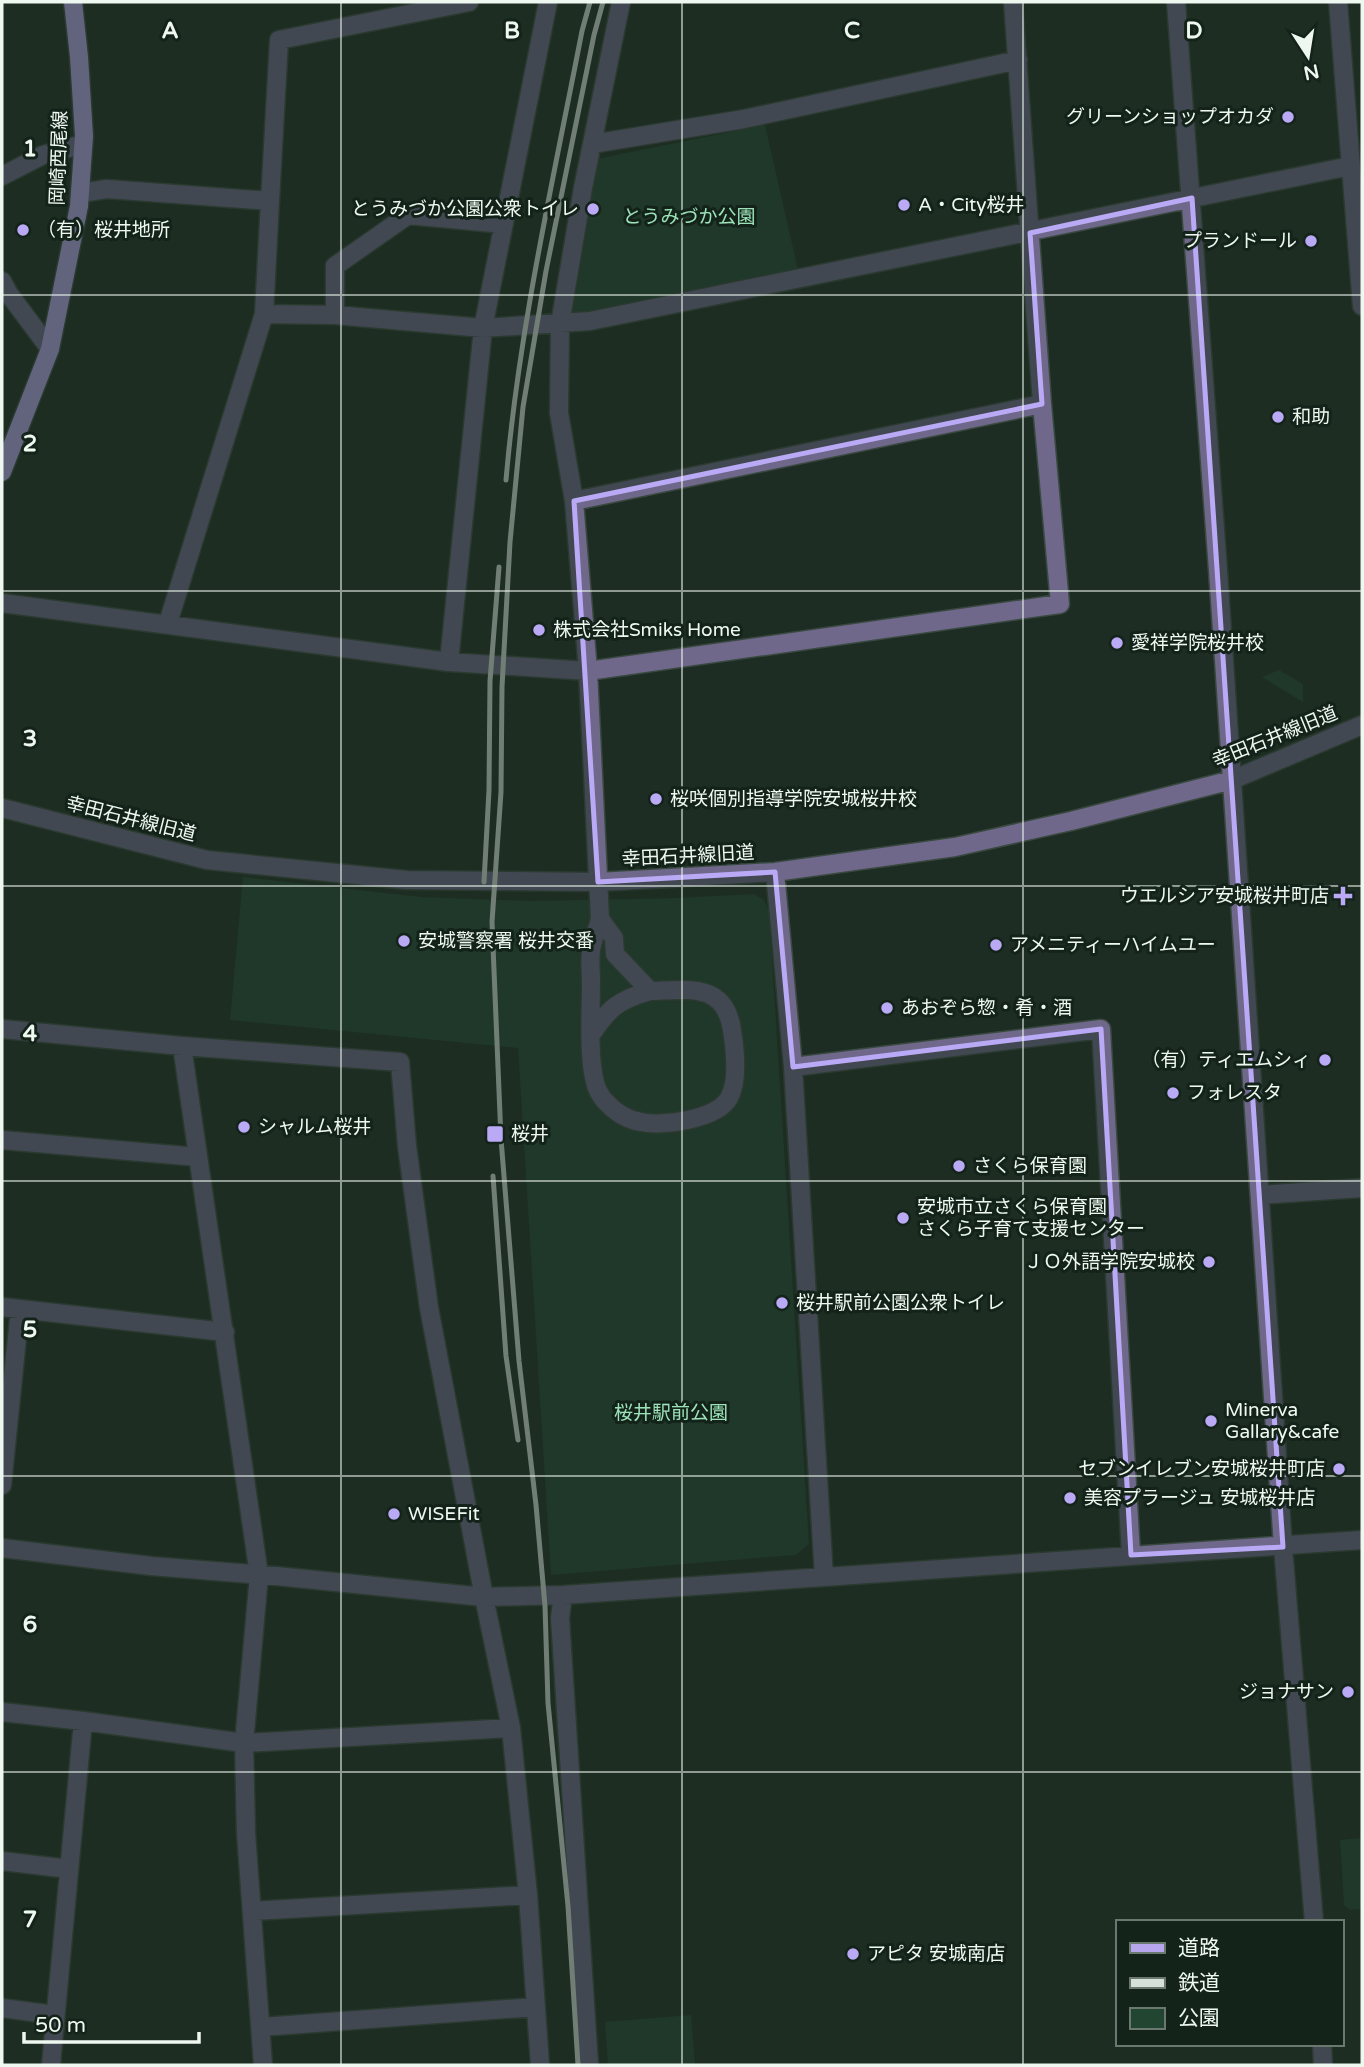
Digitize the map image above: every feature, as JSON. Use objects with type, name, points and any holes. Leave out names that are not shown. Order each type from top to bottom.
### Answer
[{"type":"main road","name":"岡崎西尾線","points":[[2,472],[50,349],[80,193],[83,144],[79,57],[73,2]]},
{"type":"street","points":[[168,623],[264,314],[279,40],[469,2]]},
{"type":"street","points":[[449,662],[483,328],[548,2]]},
{"type":"street","points":[[591,1035],[606,1013],[619,1002],[650,991],[708,992],[721,1000],[729,1012],[733,1032],[735,1077],[729,1099],[712,1114],[693,1119],[642,1123],[624,1117],[604,1100],[595,1083],[591,1035],[591,946],[600,919],[588,671],[574,501],[559,413],[560,324],[621,2]]},
{"type":"street","points":[[2,603],[449,662],[588,671],[1060,604],[1042,404],[1013,2]]},
{"type":"street","points":[[1176,2],[1192,198],[1283,1547],[1314,1920]]},
{"type":"street","points":[[1338,2],[1362,306]]},
{"type":"street","points":[[592,144],[744,119],[1017,60]]},
{"type":"street","points":[[2,176],[43,155],[83,144]]},
{"type":"street","points":[[264,314],[335,316],[483,328],[590,321],[1350,166]]},
{"type":"street","points":[[80,193],[107,189],[270,201]]},
{"type":"street","points":[[335,316],[335,266],[408,215],[504,224]]},
{"type":"street","points":[[2,281],[50,349]]},
{"type":"street","points":[[574,501],[1042,404]]},
{"type":"street","name":"幸田石井線旧道","points":[[2,808],[207,860],[407,880],[598,882],[775,872],[956,847],[1071,821],[1232,780],[1362,725]]},
{"type":"street","points":[[775,872],[793,1067],[824,1577]]},
{"type":"street","points":[[600,919],[614,938],[615,954],[650,991]]},
{"type":"street","points":[[2,1029],[400,1062],[407,1146],[429,1308],[511,1728],[528,1895],[540,2065]]},
{"type":"street","points":[[793,1067],[1101,1029],[1131,1555]]},
{"type":"street","points":[[182,1046],[259,1575],[244,1743],[246,1833],[263,2065]]},
{"type":"street","points":[[2,1140],[198,1157]]},
{"type":"street","points":[[1260,1195],[1362,1188]]},
{"type":"street","points":[[2,1485],[11,1308],[225,1332]]},
{"type":"street","points":[[2,1548],[151,1566],[484,1597],[563,1595],[1362,1540]]},
{"type":"street","points":[[563,1595],[561,1644],[589,2065]]},
{"type":"street","points":[[2,1712],[244,1743],[511,1728]]},
{"type":"street","points":[[51,2065],[83,1721]]},
{"type":"street","points":[[2,1861],[69,1869]]},
{"type":"street","points":[[252,1911],[528,1895]]},
{"type":"street","points":[[261,2028],[535,2007]]},
{"type":"street","points":[[2,2008],[55,2015]]},
{"type":"street","points":[[1322,2046],[1323,2065]]},
{"type":"highlighted area","points":[[1192,198],[1283,1547],[1131,1555],[1101,1029],[793,1067],[775,872],[598,882],[574,501],[1042,404],[1030,233]]},
{"type":"green space","name":"とうみづか公園","points":[[765,125],[798,270],[571,318],[564,309],[591,165],[601,158]]},
{"type":"green space","points":[[1279,670],[1303,684],[1303,702],[1262,677]]},
{"type":"green space","name":"桜井駅前公園","points":[[243,877],[421,897],[533,901],[754,894],[764,900],[769,912],[809,1544],[796,1555],[551,1575],[518,1048],[230,1020]]},
{"type":"green space","points":[[1362,1838],[1362,1909],[1350,1910],[1344,1905],[1340,1840]]},
{"type":"green space","points":[[691,2015],[695,2065],[608,2065],[605,2022]]},
{"type":"railway","points":[[506,480],[528,311],[582,31],[590,2]]},
{"type":"railway","points":[[578,2065],[568,1906],[548,1703],[545,1606],[519,1361],[501,1139],[492,922],[501,792],[502,687],[510,542],[523,407],[546,271],[603,2]]},
{"type":"railway","points":[[484,882],[489,790],[490,681],[499,567]]},
{"type":"railway","points":[[493,1176],[506,1356],[518,1440]]},
{"type":"place","name":"グリーンショップオカダ","points":[[1288,117]]},
{"type":"place","name":"A・City桜井","points":[[904,205]]},
{"type":"place","name":"とうみづか公園公衆トイレ","points":[[593,209]]},
{"type":"place","name":"（有）桜井地所","points":[[23,230]]},
{"type":"place","name":"プランドール","points":[[1311,241]]},
{"type":"place","name":"和助","points":[[1278,417]]},
{"type":"place","name":"株式会社Smiks Home","points":[[539,630]]},
{"type":"place","name":"愛祥学院桜井校","points":[[1117,643]]},
{"type":"place","name":"桜咲個別指導学院安城桜井校","points":[[656,799]]},
{"type":"place","name":"ウエルシア安城桜井町店","points":[[1343,896]]},
{"type":"place","name":"安城警察署 桜井交番","points":[[404,941]]},
{"type":"place","name":"アメニティーハイムユー","points":[[996,945]]},
{"type":"place","name":"あおぞら惣・肴・酒","points":[[887,1008]]},
{"type":"place","name":"（有）ティエムシィ","points":[[1325,1060]]},
{"type":"place","name":"フォレスタ","points":[[1173,1093]]},
{"type":"place","name":"シャルム桜井","points":[[244,1127]]},
{"type":"place","name":"桜井","points":[[495,1134]]},
{"type":"place","name":"さくら保育園","points":[[959,1166]]},
{"type":"place","name":"安城市立さくら保育園 さくら子育て支援センター","points":[[903,1218]]},
{"type":"place","name":"ＪＯ外語学院安城校","points":[[1209,1262]]},
{"type":"place","name":"桜井駅前公園公衆トイレ","points":[[782,1303]]},
{"type":"place","name":"Minerva Gallary&cafe","points":[[1211,1421]]},
{"type":"place","name":"セブンイレブン安城桜井町店","points":[[1339,1469]]},
{"type":"place","name":"美容プラージュ 安城桜井店","points":[[1070,1498]]},
{"type":"place","name":"WISEFit","points":[[394,1514]]},
{"type":"place","name":"ジョナサン","points":[[1348,1692]]},
{"type":"place","name":"アピタ 安城南店","points":[[853,1954]]}]
